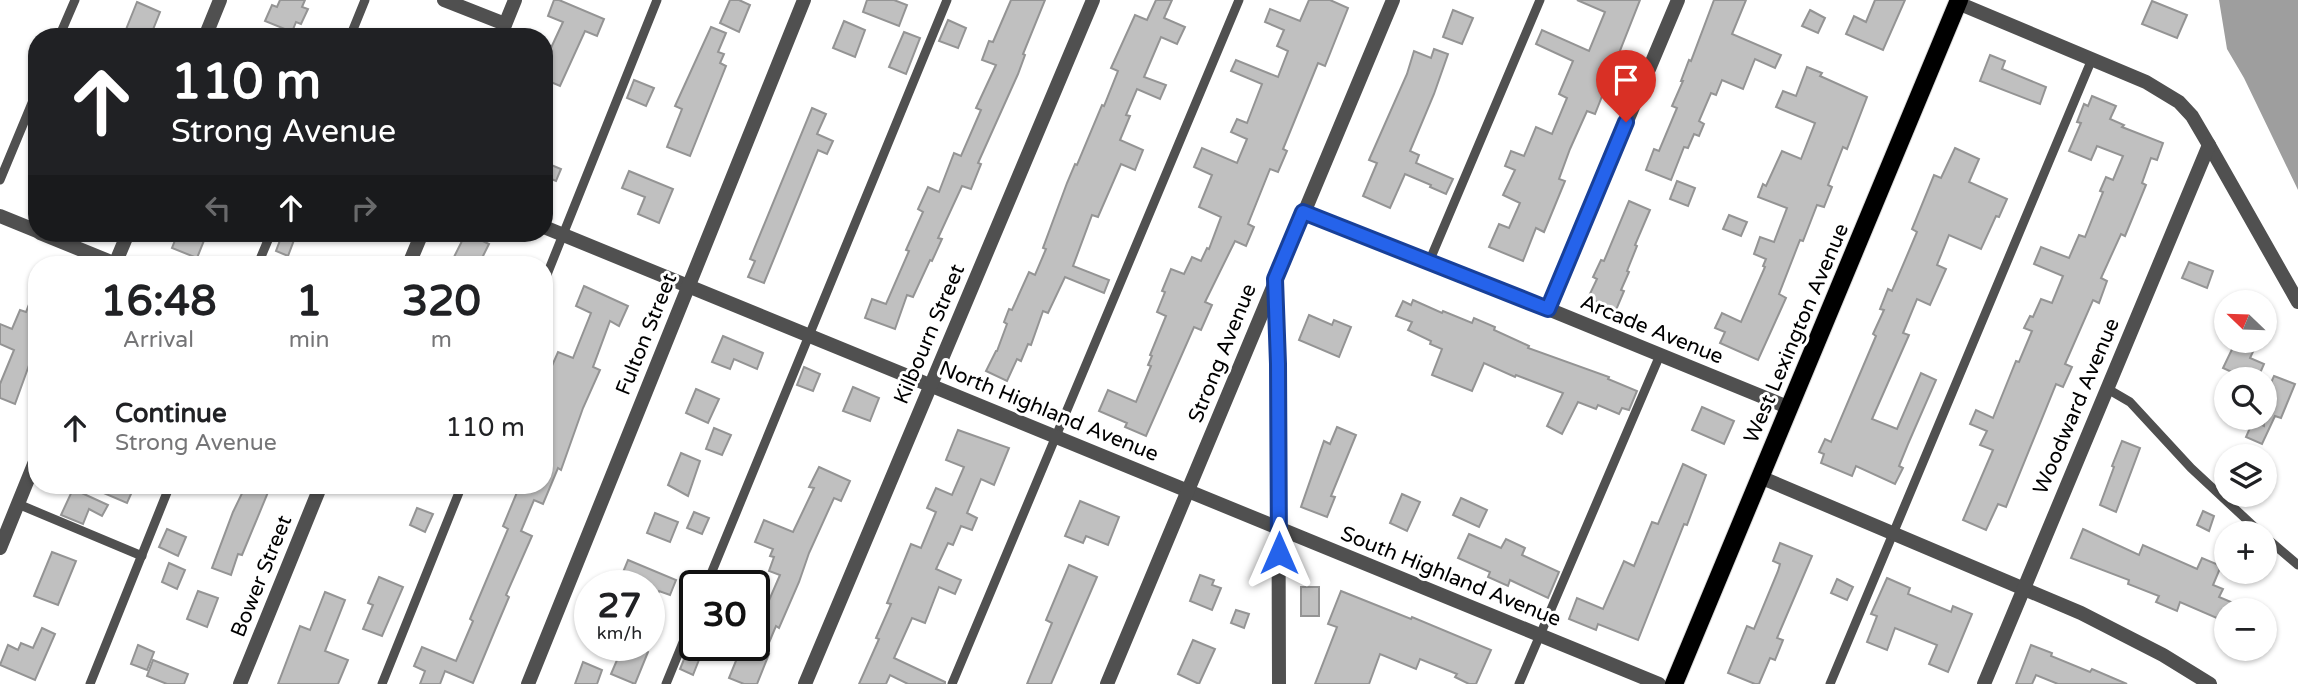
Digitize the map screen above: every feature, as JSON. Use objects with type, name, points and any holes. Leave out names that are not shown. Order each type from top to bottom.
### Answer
[{"type":"main road","name":"West Lexington Avenue","points":[[1674,684],[1958,1]]},
{"type":"street","points":[[209,28],[220,0]]},
{"type":"street","points":[[444,0],[499,28]]},
{"type":"street","points":[[504,28],[515,0]]},
{"type":"street","name":"Fulton Street","points":[[528,684],[804,0]]},
{"type":"street","name":"Kilbourn Street","points":[[805,684],[1093,0]]},
{"type":"street","name":"Strong Avenue","points":[[1107,684],[1393,0]]},
{"type":"street","points":[[1548,309],[1678,0]]},
{"type":"street","points":[[1958,1],[2164,91],[2177,101],[2192,116],[2298,302]]},
{"type":"street","name":"Woodward Avenue","points":[[1984,684],[2209,145]]},
{"type":"street","name":"Arcade Avenue","points":[[1303,212],[1790,408]]},
{"type":"street","points":[[0,216],[28,228]]},
{"type":"street","name":"North Highland Avenue","points":[[553,231],[1188,491]]},
{"type":"street","points":[[62,242],[96,256]]},
{"type":"street","points":[[1275,279],[1278,364],[1279,684]]},
{"type":"street","points":[[1760,477],[2024,588],[2118,631],[2210,684]]},
{"type":"street","points":[[0,548],[28,479]]},
{"type":"street","name":"South Highland Avenue","points":[[1188,491],[1659,684]]},
{"type":"street","name":"Bower Street","points":[[240,684],[317,494]]},
{"type":"lane","points":[[63,28],[75,0]]},
{"type":"lane","points":[[354,28],[365,0]]},
{"type":"lane","points":[[553,260],[657,0]]},
{"type":"lane","points":[[713,570],[947,0]]},
{"type":"lane","points":[[952,684],[1239,0]]},
{"type":"lane","points":[[1429,262],[1540,0]]},
{"type":"lane","points":[[1830,684],[2092,59]]},
{"type":"lane","points":[[0,180],[28,113]]},
{"type":"lane","points":[[1519,684],[1660,355]]},
{"type":"lane","points":[[2106,388],[2130,402],[2191,468],[2248,521]]},
{"type":"lane","points":[[90,684],[166,494]]},
{"type":"lane","points":[[382,684],[458,494]]},
{"type":"lane","points":[[18,504],[142,555]]},
{"type":"lane","points":[[2277,547],[2298,565]]},
{"type":"lane","points":[[666,684],[679,653]]},
{"type":"shaded area","points":[[2219,0],[2298,0],[2298,190],[2244,78],[2227,49]]},
{"type":"building","points":[[280,0],[305,0],[302,7],[308,9],[301,24],[296,22],[294,28],[282,28],[265,21],[272,5],[277,7]]},
{"type":"building","points":[[554,0],[559,0],[604,19],[597,36],[585,31],[560,86],[553,83],[553,44],[563,22],[548,16]]},
{"type":"building","points":[[730,0],[739,0],[750,5],[739,32],[720,23]]},
{"type":"building","points":[[867,0],[894,0],[907,5],[899,26],[863,12]]},
{"type":"building","points":[[1011,0],[1045,0],[1023,54],[1025,55],[1018,74],[978,163],[981,164],[971,189],[962,186],[938,238],[942,239],[932,261],[930,260],[913,297],[907,295],[895,329],[865,318],[872,299],[886,304],[923,212],[918,209],[928,187],[939,192],[954,153],[961,156],[981,110],[976,108],[996,65],[982,60]]},
{"type":"building","points":[[1156,0],[1172,0],[1164,18],[1185,27],[1177,44],[1161,37],[1144,77],[1166,85],[1160,99],[1137,89],[1126,115],[1130,116],[1120,140],[1143,150],[1135,170],[1121,164],[1098,217],[1092,215],[1073,266],[1109,280],[1104,293],[1065,277],[1048,313],[1043,311],[1031,345],[1028,344],[1021,361],[1017,359],[1007,381],[986,371],[997,351],[1007,324],[1004,322],[1009,309],[1012,310],[1029,272],[1035,275],[1067,183],[1118,71],[1111,68],[1135,15],[1147,20]]},
{"type":"building","points":[[1309,0],[1330,0],[1348,8],[1325,66],[1318,63],[1283,149],[1287,151],[1278,172],[1270,169],[1248,224],[1254,227],[1246,246],[1235,241],[1205,302],[1212,305],[1201,330],[1194,327],[1146,436],[1125,427],[1127,423],[1099,411],[1108,390],[1136,402],[1151,366],[1148,365],[1152,356],[1150,355],[1166,316],[1157,312],[1171,269],[1184,274],[1192,257],[1201,261],[1207,248],[1209,249],[1221,217],[1199,207],[1212,175],[1194,167],[1202,148],[1237,163],[1247,139],[1231,132],[1237,119],[1247,123],[1262,84],[1231,71],[1236,60],[1278,77],[1288,51],[1277,46],[1284,30],[1265,22],[1270,9],[1300,21]]},
{"type":"building","points":[[1577,0],[1640,0],[1595,114],[1587,111],[1570,149],[1559,179],[1565,181],[1544,232],[1536,228],[1523,261],[1489,247],[1499,224],[1509,228],[1520,203],[1503,195],[1515,170],[1505,166],[1511,151],[1524,156],[1536,127],[1552,134],[1567,98],[1559,94],[1573,61],[1536,44],[1542,30],[1589,51],[1605,12]]},
{"type":"building","points":[[1714,0],[1746,0],[1732,34],[1781,55],[1775,68],[1755,59],[1743,89],[1722,80],[1716,95],[1711,93],[1699,121],[1704,124],[1699,136],[1694,134],[1688,148],[1684,147],[1671,180],[1646,170],[1654,149],[1659,151],[1677,108],[1672,106]]},
{"type":"building","points":[[1875,0],[1905,0],[1883,50],[1846,34],[1854,16],[1866,22]]},
{"type":"building","points":[[2152,1],[2187,15],[2177,38],[2142,24]]},
{"type":"building","points":[[137,2],[160,12],[154,28],[127,28]]},
{"type":"building","points":[[1453,10],[1473,18],[1462,44],[1443,37]]},
{"type":"building","points":[[1810,10],[1825,18],[1818,33],[1802,26]]},
{"type":"building","points":[[948,20],[966,28],[958,48],[939,41]]},
{"type":"building","points":[[844,21],[865,30],[855,57],[833,48]]},
{"type":"building","points":[[711,27],[726,33],[718,52],[724,54],[720,63],[726,66],[690,156],[667,147],[682,109],[675,106]]},
{"type":"building","points":[[904,32],[920,38],[906,74],[889,67]]},
{"type":"building","points":[[1434,49],[1448,54],[1410,151],[1419,155],[1416,163],[1453,179],[1446,194],[1405,174],[1390,208],[1363,196],[1377,163],[1369,160],[1407,74],[1414,51],[1431,58]]},
{"type":"building","points":[[1990,55],[2005,61],[2002,69],[2046,87],[2040,104],[1980,81]]},
{"type":"building","points":[[1807,67],[1822,73],[1820,76],[1867,97],[1847,149],[1843,147],[1828,185],[1832,187],[1824,207],[1817,205],[1803,241],[1800,240],[1779,294],[1786,298],[1758,360],[1720,343],[1725,332],[1715,328],[1722,313],[1741,322],[1765,267],[1763,266],[1766,259],[1754,254],[1760,237],[1774,242],[1787,208],[1758,197],[1782,151],[1801,159],[1815,123],[1776,107],[1783,91],[1796,96]]},
{"type":"building","points":[[634,80],[654,88],[646,106],[627,98]]},
{"type":"building","points":[[2092,96],[2116,106],[2110,119],[2124,125],[2122,127],[2163,143],[2157,160],[2151,158],[2142,183],[2146,185],[2125,236],[2121,234],[2101,278],[2107,281],[2099,303],[2093,300],[2065,364],[2072,367],[2063,387],[2056,384],[2006,507],[1998,504],[1986,530],[1963,520],[1993,450],[1980,445],[1987,431],[1970,424],[1976,410],[1993,418],[2016,361],[2019,362],[2032,331],[2024,328],[2030,316],[2033,317],[2041,299],[2052,303],[2063,276],[2034,264],[2041,247],[2069,258],[2079,235],[2085,237],[2103,192],[2100,191],[2106,177],[2113,180],[2123,156],[2097,146],[2091,160],[2069,151],[2081,123],[2077,122],[2084,104],[2088,106]]},
{"type":"building","points":[[812,108],[826,114],[817,134],[833,141],[827,154],[818,150],[764,283],[748,277],[755,261],[750,259]]},
{"type":"building","points":[[1955,148],[1979,159],[1969,182],[2007,199],[1981,249],[1949,235],[1937,265],[1946,269],[1930,305],[1917,299],[1903,333],[1909,335],[1872,419],[1897,429],[1921,373],[1936,380],[1899,466],[1903,468],[1895,484],[1856,466],[1852,476],[1821,463],[1824,454],[1819,452],[1825,439],[1831,442],[1876,336],[1873,334],[1884,310],[1880,309],[1888,289],[1892,291],[1917,232],[1912,229],[1934,175],[1941,178]]},
{"type":"building","points":[[553,166],[561,169],[556,181],[553,180]]},
{"type":"building","points":[[629,171],[673,189],[659,223],[638,214],[645,197],[622,188]]},
{"type":"building","points":[[1677,181],[1695,188],[1688,206],[1670,199]]},
{"type":"building","points":[[1629,201],[1650,210],[1635,245],[1637,246],[1627,271],[1629,272],[1621,290],[1624,291],[1616,310],[1588,298],[1597,279],[1593,277],[1601,260],[1604,261]]},
{"type":"building","points":[[1729,215],[1747,222],[1741,236],[1723,229]]},
{"type":"building","points":[[174,242],[203,242],[198,256],[172,248]]},
{"type":"building","points":[[279,242],[293,242],[288,256],[276,251]]},
{"type":"building","points":[[462,242],[489,244],[483,256],[454,256]]},
{"type":"building","points":[[2189,262],[2213,271],[2207,288],[2182,278]]},
{"type":"building","points":[[584,286],[628,306],[619,326],[610,321],[593,367],[600,370],[561,470],[558,468],[553,480],[553,363],[558,352],[573,358],[591,313],[576,306]]},
{"type":"building","points":[[1413,300],[1472,323],[1474,318],[1495,327],[1494,330],[1529,346],[1528,348],[1609,377],[1608,379],[1637,391],[1629,410],[1622,408],[1619,414],[1598,405],[1596,409],[1578,402],[1562,434],[1547,426],[1563,393],[1484,363],[1472,391],[1432,375],[1442,349],[1408,330],[1412,322],[1396,316],[1403,301],[1411,305]]},
{"type":"building","points":[[28,307],[28,368],[15,404],[0,398],[0,384],[14,350],[0,344],[0,324],[12,329],[20,310],[26,312]]},
{"type":"building","points":[[1309,315],[1332,325],[1334,320],[1351,327],[1339,357],[1299,340]]},
{"type":"building","points":[[723,336],[763,353],[757,369],[734,359],[730,369],[712,362]]},
{"type":"building","points":[[2230,354],[2252,354],[2250,358],[2264,364],[2263,367],[2223,367]]},
{"type":"building","points":[[804,367],[820,374],[813,391],[797,385]]},
{"type":"building","points":[[2277,377],[2295,384],[2281,418],[2277,417]]},
{"type":"building","points":[[853,387],[879,398],[870,421],[843,411]]},
{"type":"building","points":[[696,389],[719,399],[708,423],[686,413]]},
{"type":"building","points":[[1702,407],[1734,421],[1724,444],[1692,430]]},
{"type":"building","points":[[1337,427],[1356,435],[1331,496],[1335,497],[1327,517],[1301,507],[1324,441],[1330,444]]},
{"type":"building","points":[[714,428],[731,435],[722,455],[706,449]]},
{"type":"building","points":[[958,430],[1009,448],[994,485],[981,479],[967,513],[977,518],[972,530],[961,526],[953,545],[948,543],[936,569],[961,580],[955,594],[939,587],[925,623],[912,618],[894,658],[945,684],[908,684],[890,675],[886,684],[859,684],[879,639],[876,638],[891,604],[887,603],[911,544],[921,548],[936,512],[927,508],[936,488],[952,495],[964,467],[946,460]]},
{"type":"building","points":[[2249,430],[2268,430],[2262,444],[2246,437]]},
{"type":"building","points":[[2122,441],[2140,448],[2116,512],[2100,505]]},
{"type":"building","points":[[681,453],[700,461],[688,496],[668,485]]},
{"type":"building","points":[[1683,464],[1706,475],[1638,640],[1598,624],[1596,630],[1569,619],[1577,598],[1603,609],[1624,561],[1634,566],[1652,522],[1658,524]]},
{"type":"building","points":[[819,467],[850,481],[841,501],[834,498],[779,628],[776,626],[770,640],[770,598],[780,575],[769,570],[774,557],[770,556],[773,549],[755,542],[764,520],[793,532],[814,488],[809,487]]},
{"type":"building","points":[[71,494],[84,494],[108,505],[102,516],[89,509],[83,524],[61,515]]},
{"type":"building","points":[[106,494],[131,494],[127,503]]},
{"type":"building","points":[[242,494],[267,494],[242,555],[238,554],[231,575],[212,568]]},
{"type":"building","points":[[516,494],[547,494],[543,504],[534,500],[521,531],[532,536],[506,595],[509,597],[473,683],[445,671],[440,684],[420,684],[425,671],[414,666],[422,647],[456,661],[473,621],[470,619],[508,529],[503,526]]},
{"type":"building","points":[[1402,494],[1420,502],[1407,531],[1390,523]]},
{"type":"building","points":[[1461,498],[1487,510],[1479,527],[1453,515]]},
{"type":"building","points":[[1080,501],[1119,517],[1108,545],[1086,536],[1083,543],[1065,536]]},
{"type":"building","points":[[417,508],[433,514],[425,532],[410,525]]},
{"type":"building","points":[[2203,511],[2214,516],[2209,531],[2197,525]]},
{"type":"building","points":[[694,512],[709,518],[702,534],[687,528]]},
{"type":"building","points":[[655,513],[678,522],[670,542],[647,533]]},
{"type":"building","points":[[167,529],[186,537],[178,556],[159,547]]},
{"type":"building","points":[[2083,529],[2139,555],[2143,545],[2197,569],[2202,558],[2214,563],[2213,585],[2223,589],[2219,597],[2221,598],[2214,598],[2214,617],[2180,602],[2177,611],[2156,602],[2159,596],[2128,584],[2129,580],[2071,558]]},
{"type":"building","points":[[1469,534],[1501,548],[1506,539],[1525,548],[1522,555],[1559,572],[1548,598],[1510,580],[1508,586],[1488,577],[1490,572],[1458,558]]},
{"type":"building","points":[[1780,543],[1812,556],[1777,638],[1783,640],[1775,660],[1770,658],[1759,684],[1755,684],[1728,673],[1747,626],[1754,629],[1778,571],[1780,564],[1773,561]]},
{"type":"building","points":[[52,552],[76,561],[58,605],[34,596]]},
{"type":"building","points":[[628,560],[652,570],[624,570]]},
{"type":"building","points":[[169,563],[185,570],[177,589],[162,582]]},
{"type":"building","points":[[1069,565],[1097,577],[1051,684],[1027,684],[1052,623],[1046,620]]},
{"type":"building","points":[[665,575],[676,580],[670,595],[665,593]]},
{"type":"building","points":[[1200,575],[1214,580],[1212,585],[1221,588],[1212,610],[1190,601]]},
{"type":"building","points":[[379,577],[403,587],[382,636],[363,629],[373,605],[368,603]]},
{"type":"building","points":[[1887,578],[1910,588],[1908,594],[1951,612],[1953,606],[1972,614],[1948,672],[1929,664],[1937,645],[1895,628],[1887,650],[1867,642],[1877,616],[1871,614]]},
{"type":"building","points":[[1837,579],[1853,587],[1847,600],[1831,593]]},
{"type":"building","points":[[1301,587],[1319,587],[1319,616],[1301,616]]},
{"type":"building","points":[[198,591],[218,598],[207,627],[187,619]]},
{"type":"building","points":[[1341,591],[1491,650],[1476,684],[1469,684],[1455,677],[1457,674],[1420,659],[1416,669],[1380,654],[1369,684],[1315,684],[1337,627],[1328,624]]},
{"type":"building","points":[[325,592],[345,600],[325,651],[348,660],[338,684],[278,684],[300,626],[310,630]]},
{"type":"building","points":[[1236,610],[1249,614],[1244,628],[1231,623]]},
{"type":"building","points":[[42,628],[55,634],[35,680],[0,665],[8,645],[18,650],[21,643],[33,648]]},
{"type":"building","points":[[1193,640],[1215,649],[1199,684],[1178,674]]},
{"type":"building","points":[[138,645],[154,652],[147,670],[131,664]]},
{"type":"building","points":[[2031,645],[2090,672],[2092,669],[2127,684],[2058,684],[2036,675],[2032,684],[2016,684]]},
{"type":"building","points":[[153,660],[188,674],[184,684],[167,684],[147,676]]},
{"type":"building","points":[[617,661],[644,661],[635,684],[611,674]]},
{"type":"building","points":[[683,661],[698,661],[693,675],[680,669]]},
{"type":"building","points":[[736,661],[766,661],[757,684],[744,684],[729,678]]},
{"type":"building","points":[[583,662],[602,670],[597,684],[575,684]]},
{"type":"route","points":[[1279,553],[1275,279],[1303,212],[1548,309],[1626,122]]}]
